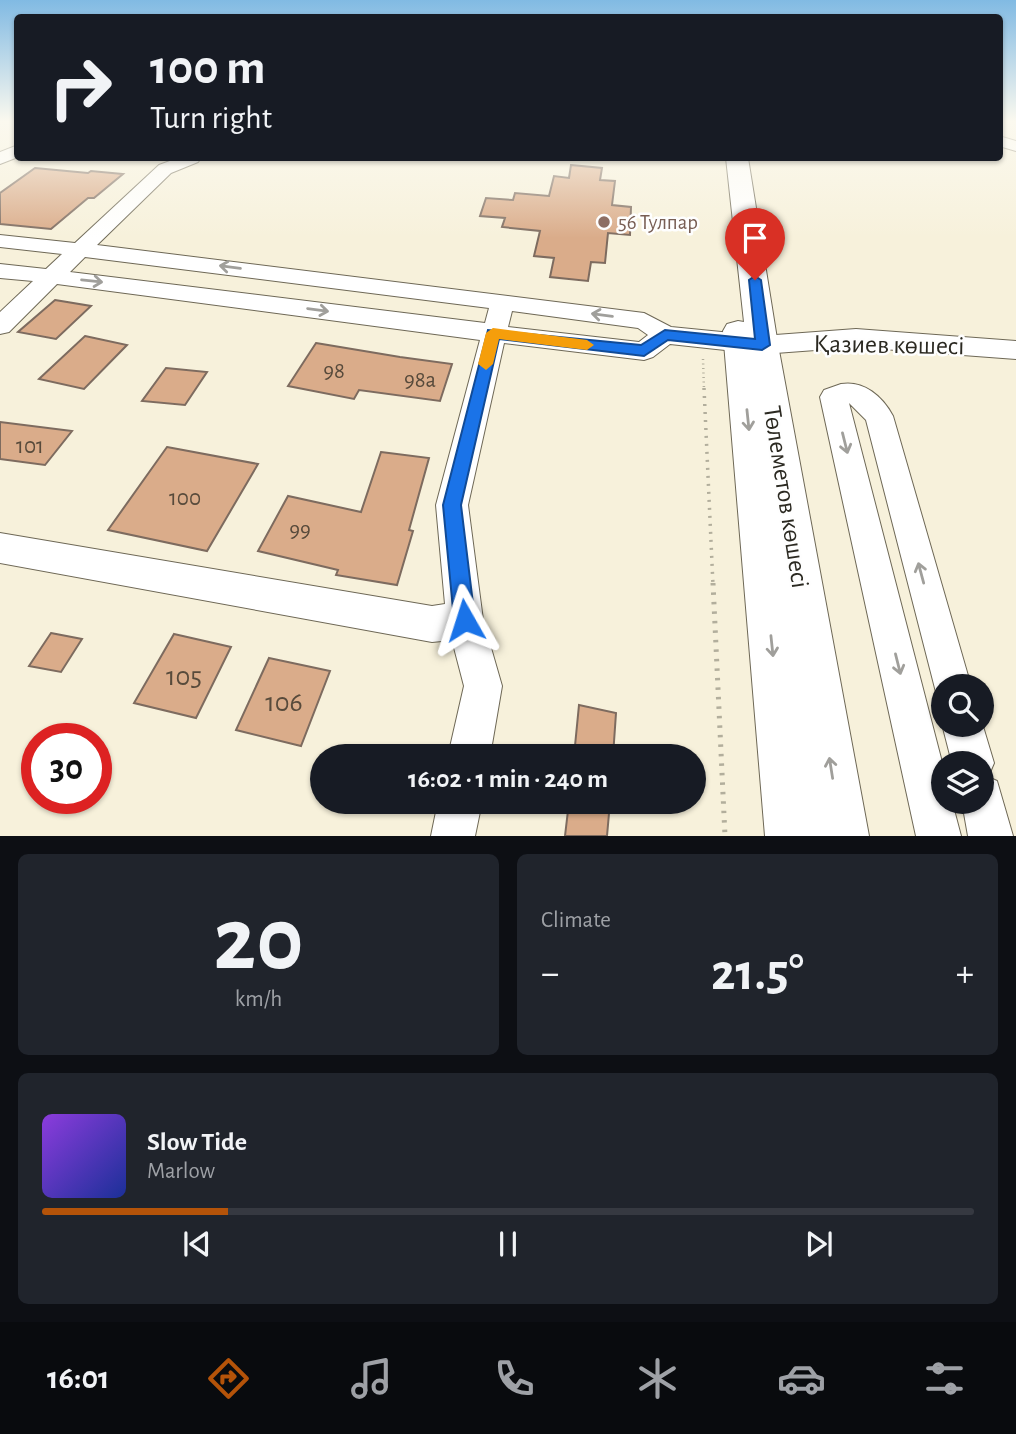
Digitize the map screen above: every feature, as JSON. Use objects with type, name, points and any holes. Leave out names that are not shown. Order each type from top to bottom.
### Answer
[{"type":"main road","name":"Төлеметов көшесі","points":[[728,161],[735,342],[793,835]]},
{"type":"main road","name":"Төлеметов көшесі","points":[[735,342],[841,835]]},
{"type":"street","points":[[0,326],[165,169],[185,161]]},
{"type":"street","points":[[0,241],[644,320],[665,335],[644,351],[0,271]]},
{"type":"street","points":[[471,744],[483,686],[465,620],[452,505],[502,302]]},
{"type":"street","name":"Қазиев көшесі","points":[[665,335],[735,342],[856,338],[1016,350]]},
{"type":"street","points":[[939,835],[834,397],[842,392],[854,393],[868,401],[879,416],[949,674]]},
{"type":"street","points":[[0,548],[432,624],[465,620]]},
{"type":"street","points":[[453,835],[457,814]]},
{"type":"street","points":[[986,814],[991,835]]},
{"type":"path","points":[[725,835],[735,342]]},
{"type":"building","points":[[571,165],[602,168],[600,180],[615,181],[612,205],[631,207],[630,235],[608,233],[605,263],[591,262],[588,281],[550,277],[554,258],[534,256],[540,231],[502,227],[505,218],[480,216],[486,198],[513,200],[515,193],[549,196],[554,176],[569,178]]},
{"type":"building","points":[[35,168],[123,174],[94,198],[88,198],[51,229],[0,224],[0,193]]},
{"type":"building","points":[[55,300],[91,306],[56,339],[18,332]]},
{"type":"building","points":[[85,336],[127,345],[84,389],[39,379]]},
{"type":"building","points":[[316,343],[452,364],[440,401],[359,390],[354,399],[288,386]]},
{"type":"building","points":[[166,368],[207,372],[185,405],[142,401]]},
{"type":"building","points":[[0,422],[72,431],[45,465],[0,459]]},
{"type":"building","points":[[167,447],[258,464],[207,551],[108,530]]},
{"type":"building","points":[[381,452],[429,458],[409,530],[413,531],[397,585],[336,575],[338,570],[258,551],[288,496],[361,512]]},
{"type":"building","points":[[51,633],[82,639],[61,672],[29,666]]},
{"type":"building","points":[[174,634],[231,647],[196,718],[134,703]]},
{"type":"building","points":[[269,658],[330,671],[301,746],[236,730]]},
{"type":"building","points":[[579,705],[616,713],[614,744],[575,744]]},
{"type":"building","points":[[568,814],[609,814],[607,836],[565,836]]},
{"type":"slow traffic","points":[[486,364],[493,333],[587,345]]},
{"type":"place","name":"56 Тулпар","points":[[604,222]]},
{"type":"route","points":[[465,620],[452,505],[493,333],[644,351],[665,335],[762,345],[755,280]]}]
